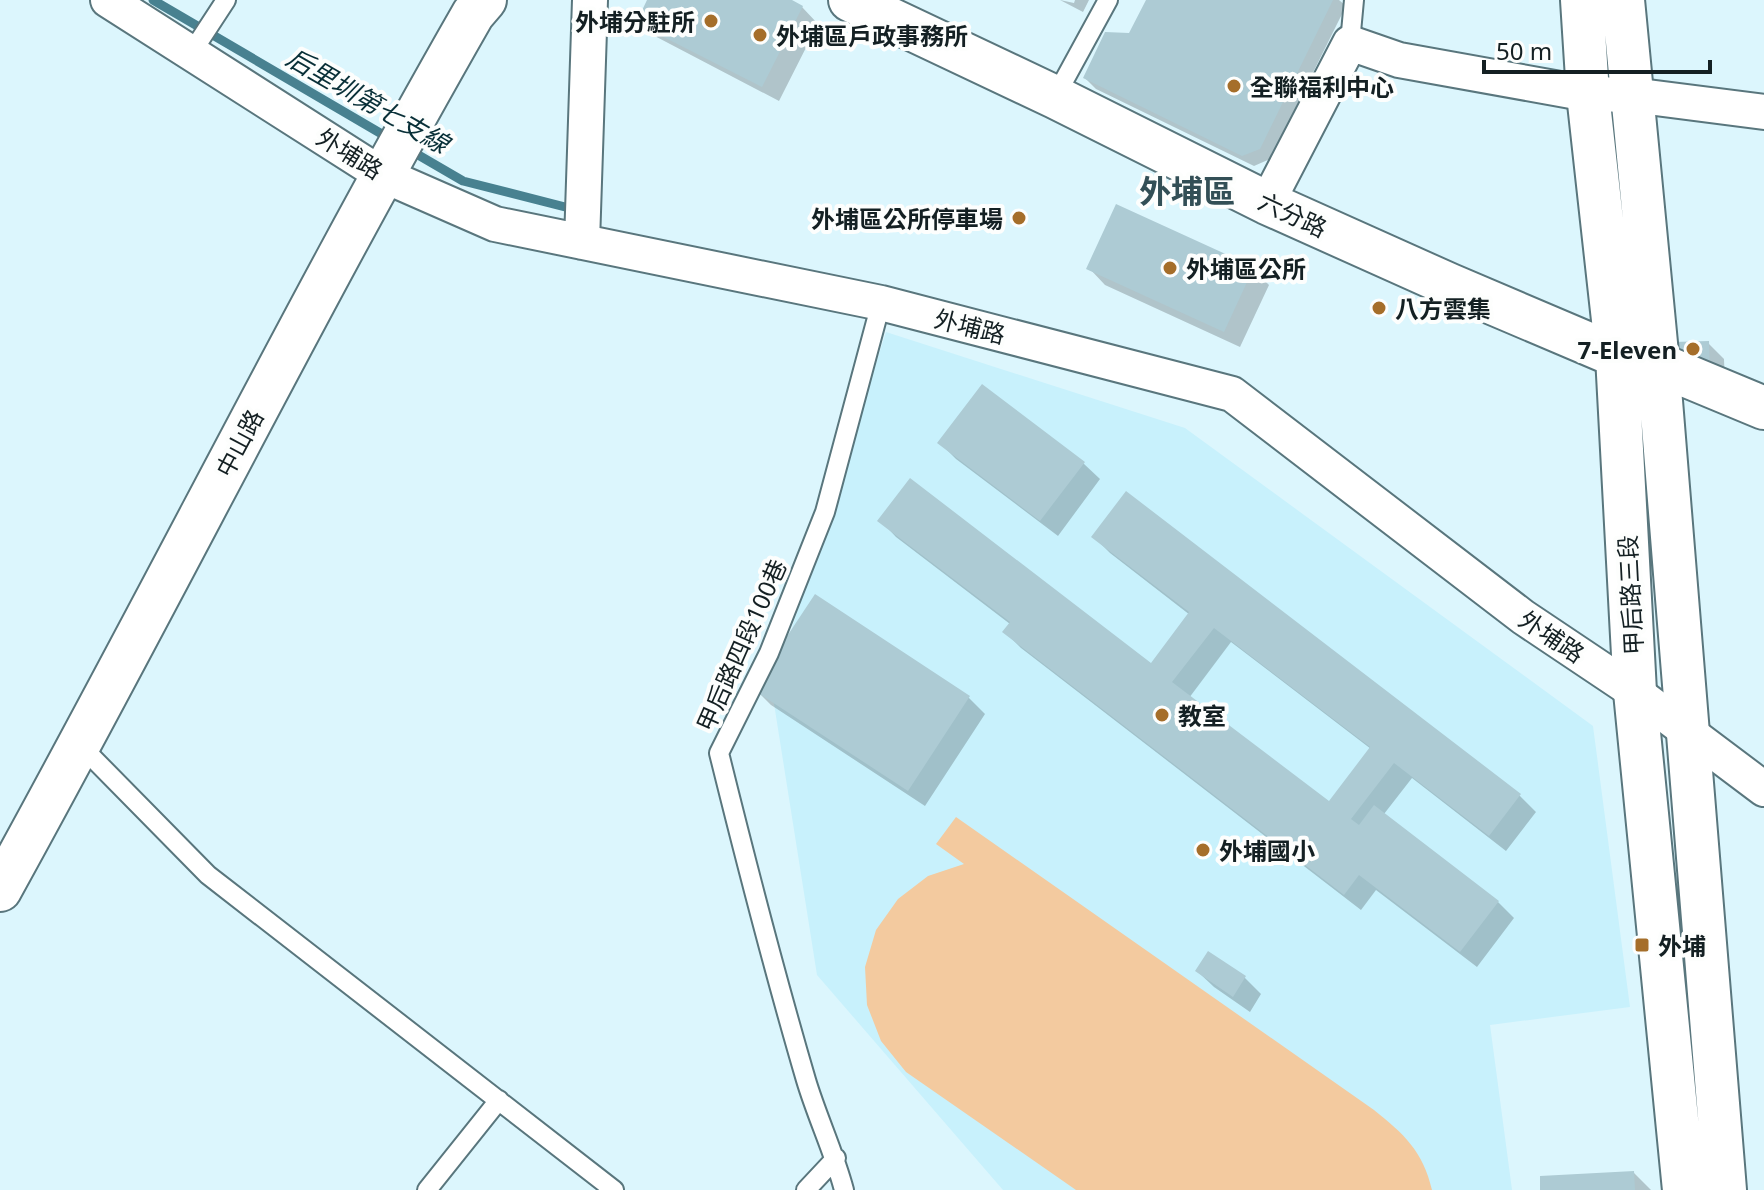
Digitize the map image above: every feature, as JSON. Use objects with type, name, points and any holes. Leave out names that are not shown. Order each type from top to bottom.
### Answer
[{"type":"street","name":"外埔路","points":[[108,0],[381,174],[495,224],[881,303],[1232,394],[1523,617],[1635,692],[1764,789]]},
{"type":"street","name":"中山路","points":[[0,890],[80,745],[381,174],[473,14],[485,0]]},
{"type":"street","points":[[582,242],[590,0]]},
{"type":"street","name":"六分路","points":[[850,0],[1055,97],[1267,203],[1617,356],[1658,364],[1764,408]]},
{"type":"street","name":"甲后路三段","points":[[1582,0],[1588,94],[1617,356],[1635,692],[1684,1190]]},
{"type":"street","name":"甲后路三段","points":[[1623,0],[1658,364],[1725,1190]]},
{"type":"street","points":[[1267,203],[1350,43],[1399,60],[1588,94],[1632,95],[1764,112]]},
{"type":"lane","points":[[192,52],[226,0]]},
{"type":"lane","points":[[1055,97],[1108,0]]},
{"type":"lane","points":[[1350,43],[1354,0]]},
{"type":"lane","name":"甲后路四段100巷","points":[[844,1190],[836,1158],[803,1070],[761,922],[719,753],[769,653],[825,512],[881,303]]},
{"type":"lane","points":[[80,745],[208,875],[614,1190]]},
{"type":"lane","points":[[427,1190],[499,1100]]},
{"type":"lane","points":[[806,1190],[836,1158]]},
{"type":"shaded area","name":"外埔國小","points":[[886,332],[1185,428],[1593,726],[1630,1007],[1490,1025],[1512,1190],[1003,1190],[817,975],[772,691]]},
{"type":"shaded area","points":[[956,817],[1374,1110],[1411,1144],[1423,1164],[1432,1190],[1076,1190],[906,1072],[881,1041],[867,1005],[865,967],[876,930],[898,899],[928,876],[964,864],[936,844]]},
{"type":"building","points":[[647,0],[792,0],[803,6],[762,87],[636,23]]},
{"type":"building","points":[[1146,0],[1333,0],[1260,149],[1242,156],[1083,78],[1105,32],[1129,33]]},
{"type":"building","name":"外埔區公所","points":[[1116,204],[1254,267],[1224,332],[1086,269]]},
{"type":"building","name":"7-Eleven","points":[[1709,341],[1710,371],[1681,357],[1673,342]]},
{"type":"building","points":[[982,384],[1085,462],[1040,521],[937,443]]},
{"type":"building","name":"教室","points":[[910,478],[1151,663],[1189,612],[1091,537],[1126,491],[1521,794],[1489,836],[1394,763],[1351,819],[1359,825],[1374,805],[1499,901],[1460,952],[1359,875],[1344,895],[1002,632],[1010,622],[877,521]],"holes":[[[1214,628],[1370,747],[1329,801],[1172,682]]]},
{"type":"building","points":[[815,594],[970,696],[908,791],[752,689]]},
{"type":"building","points":[[1208,951],[1246,976],[1233,997],[1195,971]]},
{"type":"building","points":[[1634,1171],[1635,1190],[1540,1190],[1540,1176]]},
{"type":"waterway","name":"后里圳第七支線","points":[[153,0],[392,140]]},
{"type":"waterway","name":"后里圳第七支線","points":[[408,149],[463,181],[573,209]]},
{"type":"place","name":"外埔分駐所","points":[[711,21]]},
{"type":"place","name":"外埔區戶政事務所","points":[[760,35]]},
{"type":"place","name":"全聯福利中心","points":[[1234,86]]},
{"type":"place","name":"外埔區公所停車場","points":[[1019,218]]},
{"type":"place","name":"外埔區公所","points":[[1170,268]]},
{"type":"place","name":"八方雲集","points":[[1379,308]]},
{"type":"place","name":"7-Eleven","points":[[1693,349]]},
{"type":"place","name":"教室","points":[[1162,715]]},
{"type":"place","name":"外埔國小","points":[[1203,850]]},
{"type":"place","name":"外埔","points":[[1642,945]]},
{"type":"district","name":"外埔區","points":[[1187,190]]}]
